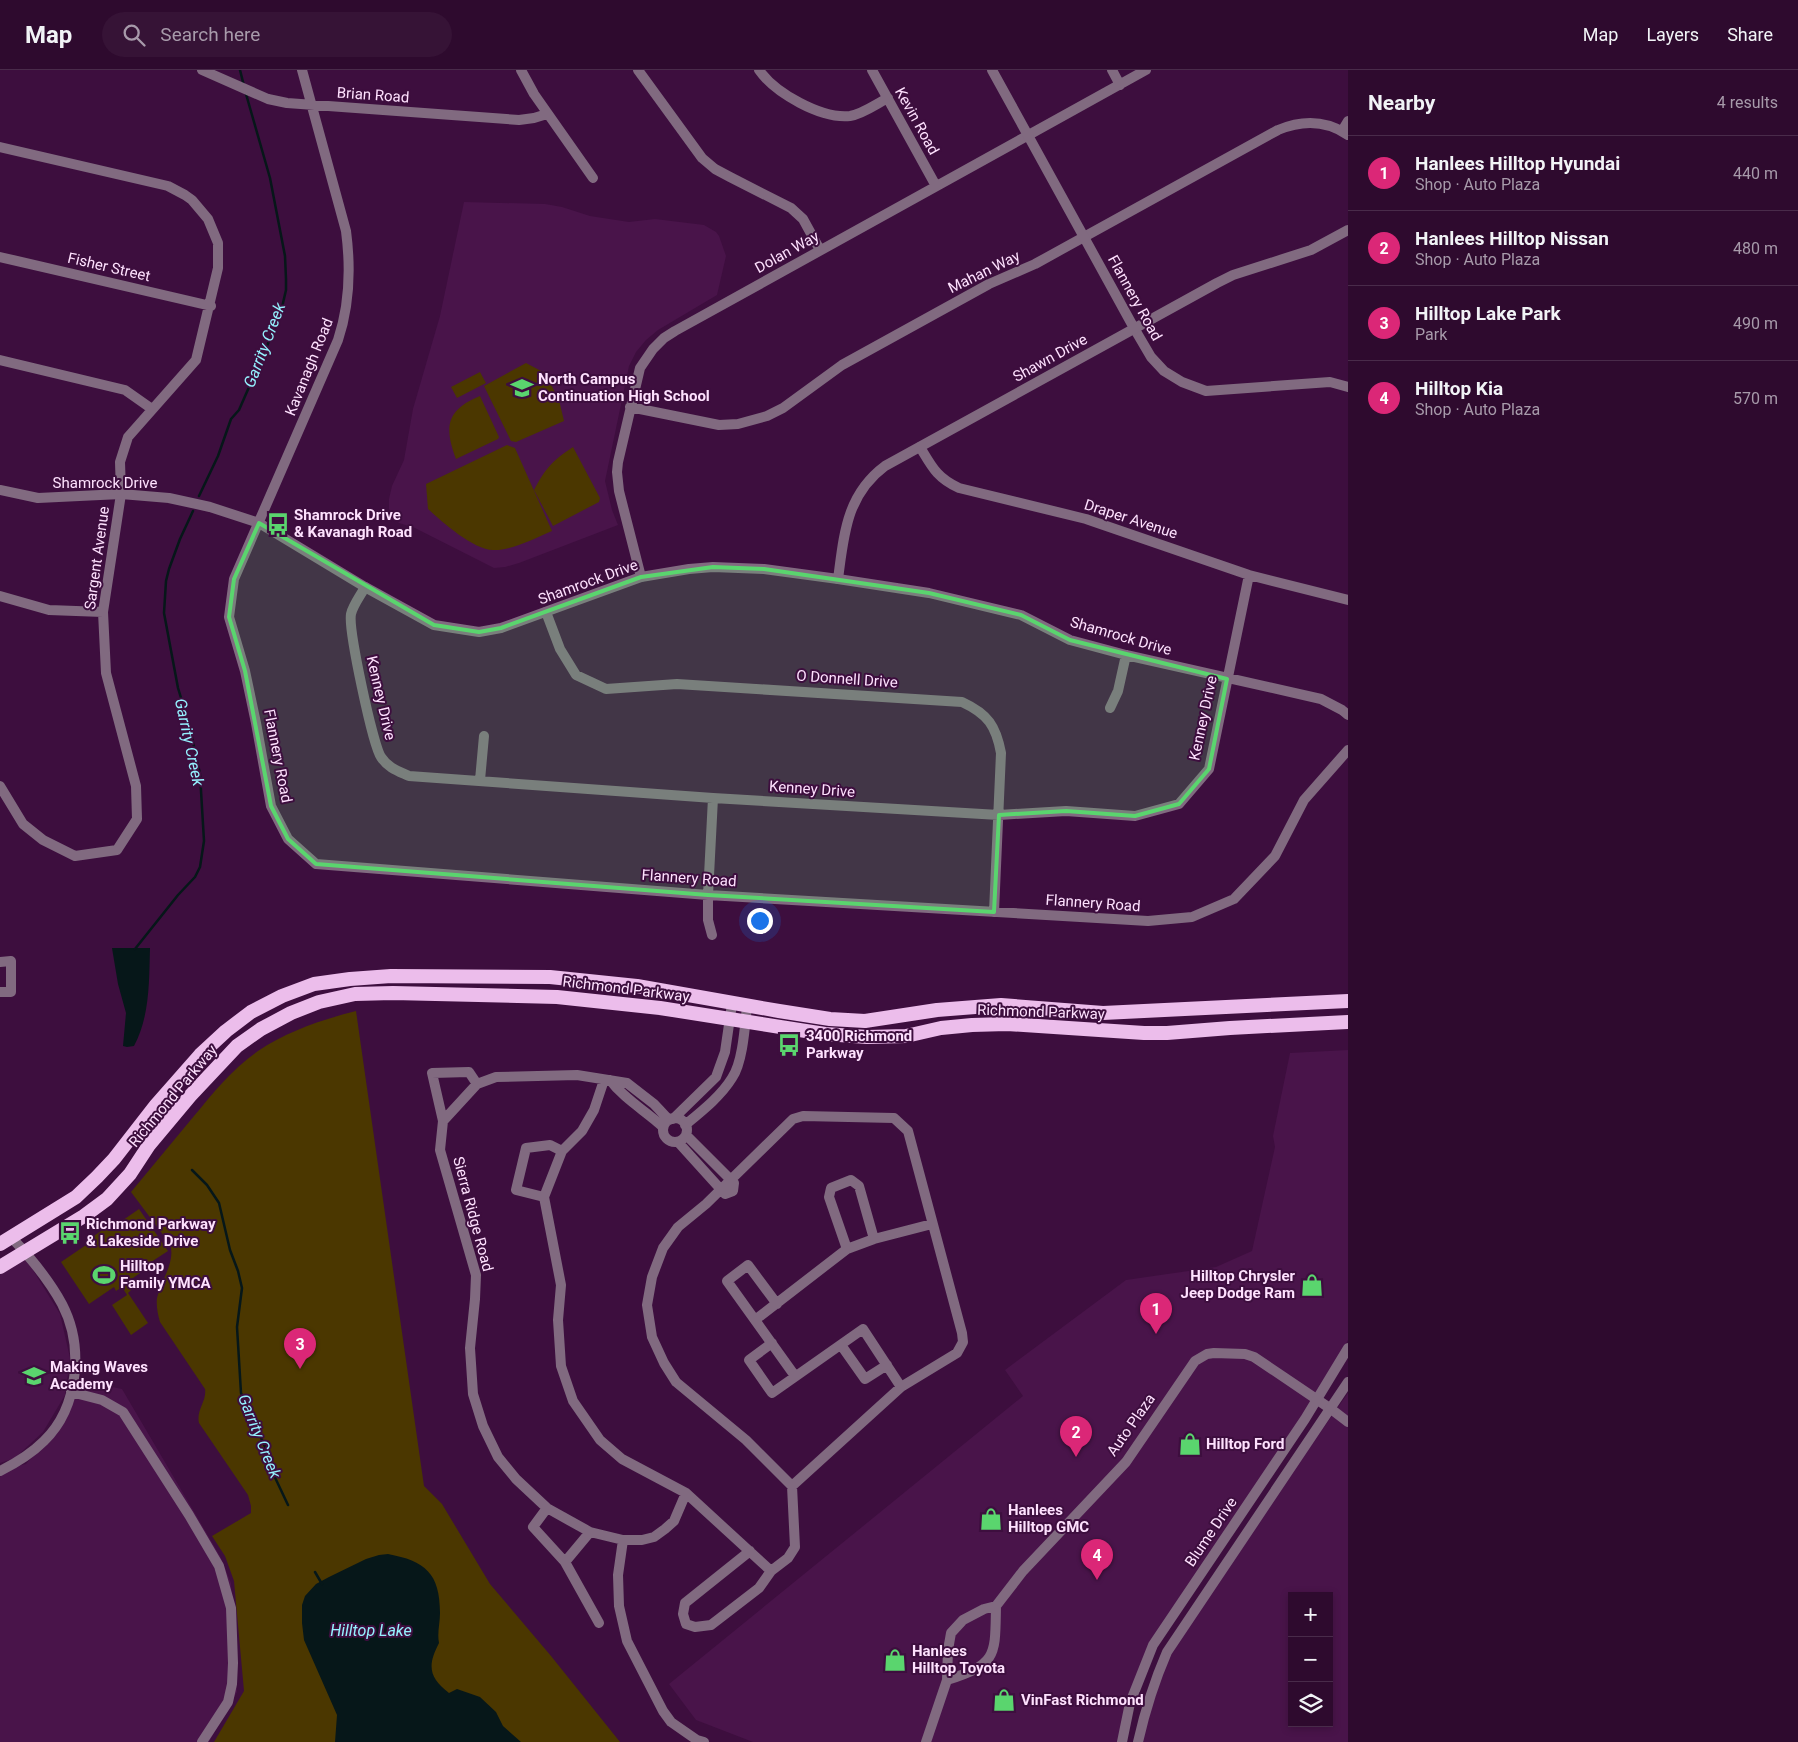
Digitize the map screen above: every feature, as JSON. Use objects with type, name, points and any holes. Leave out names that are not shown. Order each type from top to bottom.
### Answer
[{"type":"highway","name":"Richmond Parkway","points":[[5,1241],[76,1197],[98,1177],[200,1055],[226,1031],[251,1012],[282,996],[314,984],[391,976],[550,977],[637,986],[732,1004],[865,1021],[936,1010],[985,1006],[1041,1007],[1103,1013],[1348,1001]]},
{"type":"highway","name":"Richmond Parkway","points":[[0,1267],[84,1216],[107,1198],[130,1174],[150,1145],[190,1096],[237,1046],[261,1029],[291,1013],[318,1002],[355,994],[393,993],[557,997],[660,1008],[824,1034],[867,1037],[906,1036],[941,1028],[972,1025],[1007,1024],[1167,1033],[1348,1022]]},
{"type":"street","name":"Brian Road","points":[[202,70],[276,102],[519,120],[547,114]]},
{"type":"street","name":"Kavanagh Road","points":[[259,523],[338,340],[344,323],[349,289],[349,254],[346,232],[302,70]]},
{"type":"street","points":[[521,70],[547,114],[593,178]]},
{"type":"street","points":[[638,70],[702,158],[730,178],[791,208],[803,219],[820,250]]},
{"type":"street","points":[[760,70],[772,85],[782,92],[806,105],[835,115],[849,116],[858,114],[888,98]]},
{"type":"street","name":"Kevin Road","points":[[872,70],[936,186]]},
{"type":"street","name":"Flannery Road","points":[[992,70],[1134,328],[1151,357],[1164,371],[1182,382],[1206,391],[1330,382],[1348,387]]},
{"type":"street","points":[[1112,70],[1120,85]]},
{"type":"street","name":"Dolan Way","points":[[640,577],[617,482],[618,462],[640,368],[652,349],[664,338],[1146,70]]},
{"type":"street","points":[[1345,133],[1348,122]]},
{"type":"street","name":"Mahan Way","points":[[630,407],[719,425],[748,423],[767,416],[783,408],[842,365],[989,284],[1035,264],[1278,130],[1294,124],[1312,123],[1327,125],[1345,133]]},
{"type":"street","name":"Sargent Avenue","points":[[0,147],[168,186],[185,195],[198,206],[208,219],[218,243],[218,268],[196,360],[128,437],[120,462],[121,494],[103,612],[106,673],[136,786],[137,819],[117,850],[75,856],[43,840],[23,824],[0,786]]},
{"type":"street","name":"Shawn Drive","points":[[838,579],[846,526],[852,506],[870,479],[885,466],[1233,275],[1311,250],[1348,230]]},
{"type":"street","name":"Fisher Street","points":[[0,257],[210,306]]},
{"type":"street","points":[[0,360],[125,390],[152,409]]},
{"type":"street","name":"Draper Avenue","points":[[920,447],[937,474],[948,483],[959,488],[1086,519],[1249,575],[1348,600]]},
{"type":"street","name":"Shamrock Drive","points":[[0,490],[38,498],[121,494],[169,498],[210,507],[259,523],[365,587],[434,625],[479,632],[501,628],[640,577],[689,569],[737,567],[764,569],[929,593],[1021,615],[1070,640],[1227,679],[1321,699],[1348,715]]},
{"type":"street","name":"Flannery Road","points":[[259,523],[234,580],[229,617],[249,689],[271,806],[288,840],[316,864],[708,895],[1148,922],[1192,917],[1234,899],[1275,856],[1304,800],[1348,750]]},
{"type":"street","name":"Kenney Drive","points":[[365,587],[351,614],[351,633],[374,739],[380,756],[392,769],[409,776],[713,798],[999,815],[1066,811],[1135,816],[1179,804],[1209,769],[1249,575]]},
{"type":"street","points":[[0,596],[49,610],[103,612]]},
{"type":"street","name":"O Donnell Drive","points":[[546,612],[560,649],[576,675],[606,689],[677,684],[962,702],[977,708],[991,722],[998,738],[1001,753],[994,912]]},
{"type":"street","points":[[1110,708],[1118,691],[1126,655]]},
{"type":"street","points":[[480,780],[484,736]]},
{"type":"street","points":[[712,935],[708,920],[708,895],[713,798]]},
{"type":"street","points":[[0,962],[10,962],[11,992],[0,992]]},
{"type":"street","points":[[732,1004],[725,1052],[716,1077],[669,1122],[663,1131],[666,1138],[673,1142],[683,1134],[733,1078],[740,1060],[747,1006]]},
{"type":"street","name":"Sierra Ridge Road","points":[[477,1084],[469,1072],[432,1074],[443,1121],[440,1150],[476,1275],[470,1348],[473,1394],[483,1426],[498,1457],[516,1479],[547,1508],[590,1532],[624,1540],[642,1540],[654,1536],[665,1529],[674,1521],[686,1493]]},
{"type":"street","points":[[443,1121],[477,1084],[496,1077],[577,1075],[627,1082],[654,1104],[669,1122]]},
{"type":"street","points":[[607,1080],[594,1110],[582,1131],[562,1151],[544,1197],[561,1285],[558,1320],[561,1366],[573,1401],[600,1440],[622,1459],[686,1493],[771,1571]]},
{"type":"street","points":[[750,1551],[685,1602],[683,1614],[686,1624],[695,1627],[710,1625],[759,1588],[771,1571],[788,1558],[795,1547],[792,1486],[746,1440],[676,1382],[664,1363],[652,1337],[647,1305],[652,1277],[663,1248],[678,1227],[706,1204],[793,1120],[803,1116],[894,1118],[908,1132],[963,1342],[957,1353],[901,1387],[792,1486]]},
{"type":"street","points":[[669,1122],[680,1120],[683,1134],[698,1163],[721,1189]]},
{"type":"street","points":[[683,1134],[731,1179]]},
{"type":"street","points":[[544,1197],[516,1190],[526,1148],[550,1145],[562,1151]]},
{"type":"street","points":[[698,1163],[706,1155]]},
{"type":"street","points":[[847,1249],[829,1197],[831,1188],[851,1180],[858,1186],[874,1238]]},
{"type":"street","points":[[755,1320],[847,1249],[874,1238],[932,1224]]},
{"type":"street","points":[[0,1471],[27,1455],[46,1440],[65,1409],[71,1392],[75,1360],[70,1326],[62,1304],[25,1252],[5,1241]]},
{"type":"street","points":[[777,1304],[748,1265],[726,1281],[796,1376]]},
{"type":"street","points":[[772,1343],[749,1360],[772,1393],[863,1329],[901,1387]]},
{"type":"street","points":[[841,1345],[865,1379],[887,1365]]},
{"type":"street","name":"Blume Drive","points":[[1122,1742],[1130,1703],[1154,1645],[1317,1399],[1348,1348]]},
{"type":"street","name":"Auto Plaza","points":[[996,1606],[1023,1571],[1126,1462],[1178,1384],[1200,1357],[1214,1353],[1245,1354],[1262,1362],[1348,1422]]},
{"type":"street","name":"Blume Drive","points":[[1138,1742],[1152,1689],[1167,1652],[1348,1382]]},
{"type":"street","points":[[71,1392],[102,1400],[123,1412],[189,1515],[219,1566],[231,1608],[232,1684],[228,1702],[202,1742]]},
{"type":"street","points":[[547,1508],[533,1527],[565,1562],[600,1623]]},
{"type":"street","points":[[565,1562],[590,1532]]},
{"type":"street","points":[[624,1540],[618,1575],[619,1606],[627,1641],[663,1711],[671,1722],[704,1742]]},
{"type":"street","points":[[926,1742],[947,1680],[948,1650],[951,1633],[963,1620],[984,1609],[996,1606],[995,1645],[992,1654],[982,1664],[967,1674],[947,1680]]},
{"type":"highlighted area","points":[[259,523],[434,625],[479,632],[501,628],[641,577],[713,567],[764,569],[929,593],[1021,615],[1070,640],[1227,679],[1209,769],[1179,804],[1135,816],[1066,811],[999,815],[994,912],[708,895],[316,864],[288,839],[271,806],[245,671],[229,617],[234,579]]},
{"type":"shaded area","name":"North Campus Continuation High School","points":[[464,202],[545,204],[590,216],[629,222],[655,219],[704,225],[719,236],[726,256],[717,295],[658,330],[636,352],[629,366],[605,481],[612,510],[618,525],[505,567],[494,568],[415,528],[399,523],[389,509],[392,486],[404,460],[413,409],[440,316]]},
{"type":"shaded area","points":[[526,363],[545,373],[559,400],[564,421],[516,442],[511,441],[484,386]]},
{"type":"shaded area","points":[[480,372],[486,383],[457,398],[451,387]]},
{"type":"shaded area","points":[[480,396],[499,437],[456,459],[450,438],[449,429],[451,421],[460,407]]},
{"type":"shaded area","points":[[507,445],[515,448],[552,531],[500,550],[485,549],[459,534],[428,509],[426,484]]},
{"type":"shaded area","points":[[573,447],[600,498],[599,502],[553,526],[534,490],[550,466]]},
{"type":"shaded area","points":[[356,1011],[424,1486],[442,1504],[490,1584],[620,1742],[214,1742],[244,1691],[234,1581],[225,1556],[212,1536],[251,1513],[251,1506],[248,1495],[199,1423],[198,1418],[205,1389],[160,1322],[157,1298],[170,1264],[170,1244],[131,1192],[216,1090],[249,1058],[269,1044],[293,1032],[318,1022]]},
{"type":"shaded area","points":[[1348,1050],[1348,1340],[1313,1400],[1157,1632],[1121,1742],[753,1742],[696,1720],[669,1684],[1023,1396],[1005,1370],[1126,1280],[1216,1267],[1252,1251],[1275,1147],[1273,1136],[1290,1053]]},
{"type":"shaded area","name":"Hilltop Family YMCA","points":[[139,1209],[168,1251],[148,1264],[149,1267],[127,1282],[132,1289],[128,1293],[148,1323],[131,1335],[112,1305],[127,1295],[122,1287],[116,1291],[114,1287],[89,1304],[61,1262],[89,1243],[88,1240],[114,1222],[116,1225]]},
{"type":"shaded area","name":"Making Waves Academy","points":[[25,1257],[60,1314],[70,1358],[65,1395],[43,1432],[15,1458],[0,1463],[0,1272]]},
{"type":"shaded area","points":[[78,1380],[122,1389],[220,1556],[231,1583],[237,1692],[209,1742],[0,1742],[0,1470],[26,1464],[66,1418]]},
{"type":"shaded area","points":[[1348,1393],[1348,1742],[1141,1742],[1167,1659],[1285,1482]]},
{"type":"water","points":[[112,948],[150,948],[146,1011],[134,1046],[123,1046],[126,1013],[118,984]]},
{"type":"water","name":"Hilltop Lake","points":[[388,1554],[421,1565],[428,1571],[437,1588],[440,1613],[439,1643],[433,1658],[432,1671],[437,1682],[449,1693],[457,1689],[480,1697],[496,1712],[503,1726],[521,1742],[335,1742],[337,1715],[304,1640],[302,1605],[305,1596],[316,1584],[366,1559]]},
{"type":"waterway","name":"Garrity Creek","points":[[240,70],[244,86]]},
{"type":"waterway","name":"Garrity Creek","points":[[199,496],[218,456],[231,419],[239,410],[280,316],[286,290],[285,256],[270,178],[246,94]]},
{"type":"waterway","name":"Garrity Creek","points":[[135,949],[178,895],[195,877],[200,867],[204,841],[200,774],[189,724],[178,688],[164,613],[166,581],[169,569],[193,511]]},
{"type":"waterway","name":"Garrity Creek","points":[[192,1170],[207,1185],[219,1203],[230,1250],[242,1288],[237,1327],[241,1393],[266,1449],[271,1469],[288,1505]]},
{"type":"waterway","name":"Garrity Creek","points":[[315,1572],[322,1584]]},
{"type":"place","name":"North Campus Continuation High School","points":[[522,388]]},
{"type":"place","name":"Shamrock Drive & Kavanagh Road","points":[[278,524]]},
{"type":"place","name":"3400 Richmond Parkway","points":[[789,1045]]},
{"type":"place","name":"Richmond Parkway & Lakeside Drive","points":[[70,1233]]},
{"type":"place","name":"Hilltop Family YMCA","points":[[104,1275]]},
{"type":"place","name":"Hilltop Chrysler Jeep Dodge Ram","points":[[1312,1285]]},
{"type":"place","name":"Hanlees Hilltop Hyundai","points":[[1156,1334]]},
{"type":"place","name":"Hilltop Lake Park","points":[[300,1369]]},
{"type":"place","name":"Making Waves Academy","points":[[34,1376]]},
{"type":"place","name":"Hilltop Ford","points":[[1190,1444]]},
{"type":"place","name":"Hanlees Hilltop Nissan","points":[[1076,1457]]},
{"type":"place","name":"Hanlees Hilltop GMC","points":[[991,1519]]},
{"type":"place","name":"Hilltop Kia","points":[[1097,1580]]},
{"type":"place","name":"Hanlees Hilltop Toyota","points":[[895,1660]]},
{"type":"place","name":"VinFast Richmond","points":[[1004,1700]]}]
